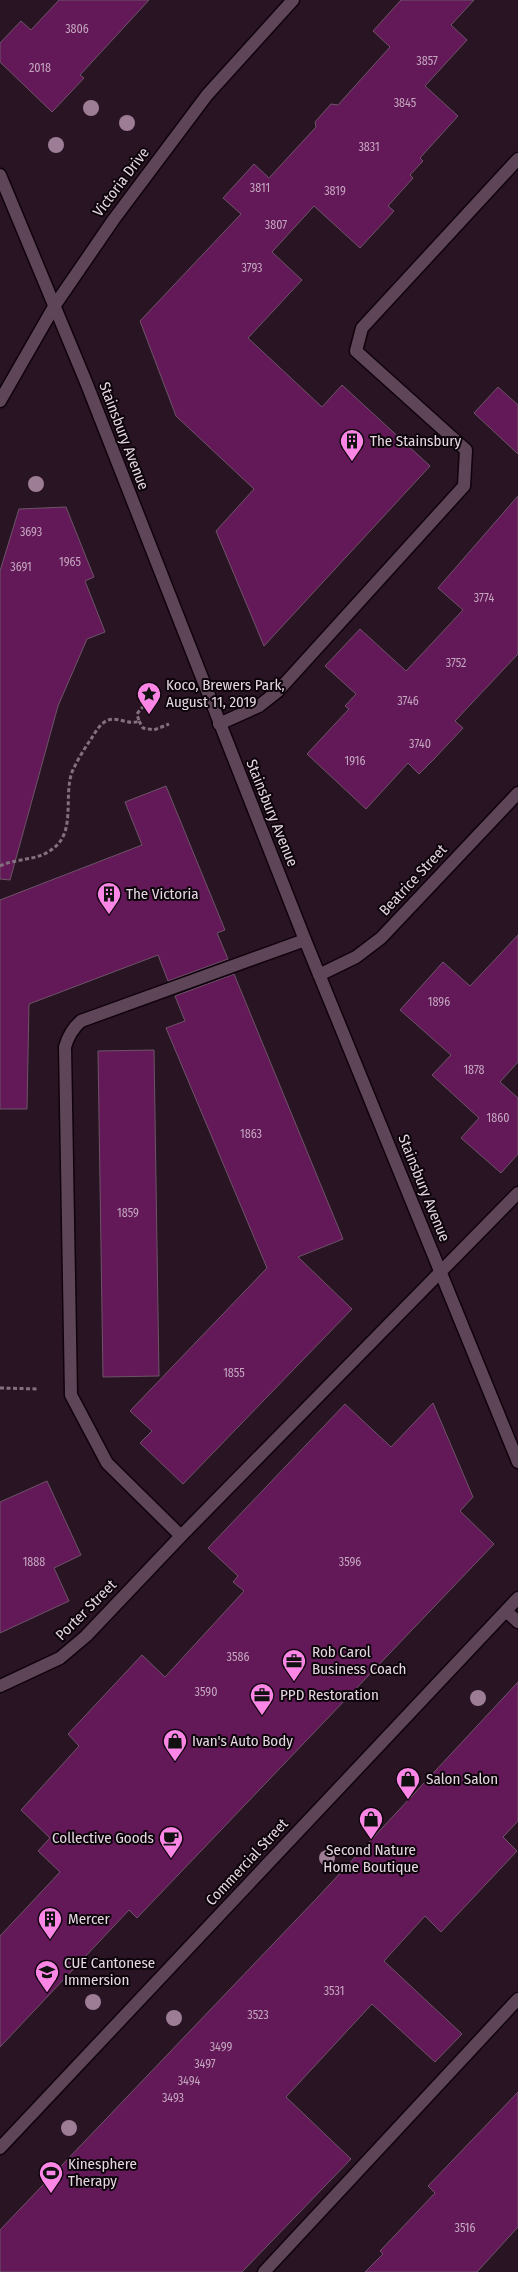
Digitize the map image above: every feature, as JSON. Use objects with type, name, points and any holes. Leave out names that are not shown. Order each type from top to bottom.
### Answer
[{"type":"street","name":"Victoria Drive","points":[[0,400],[55,304],[114,219],[207,94],[293,0]]},
{"type":"street","points":[[219,724],[260,706],[278,691],[464,486],[466,450],[356,351],[362,328],[518,159]]},
{"type":"street","name":"Stainsbury Avenue","points":[[0,174],[55,304],[304,940],[518,1462]]},
{"type":"street","name":"Beatrice Street","points":[[319,975],[356,957],[381,938],[518,793]]},
{"type":"street","points":[[181,1536],[107,1463],[71,1395],[65,1046],[74,1027],[82,1021],[304,940]]},
{"type":"street","name":"Porter Street","points":[[0,1686],[60,1658],[86,1636],[181,1536],[518,1194]]},
{"type":"street","name":"Commercial Street","points":[[0,2148],[518,1598]]},
{"type":"street","points":[[506,1611],[518,1622]]},
{"type":"street","points":[[264,2272],[518,1999]]},
{"type":"path","points":[[159,698],[141,708],[137,714],[139,722],[143,728],[149,730],[169,724]]},
{"type":"path","points":[[0,866],[36,858],[51,850],[62,840],[68,826],[67,798],[72,773],[87,745],[106,721],[116,719],[133,724],[139,722]]},
{"type":"path","points":[[0,1388],[39,1389]]},
{"type":"building","points":[[59,0],[149,0],[80,75],[84,78],[52,112],[0,62],[0,43],[21,21],[31,30]]},
{"type":"building","points":[[401,0],[474,0],[451,25],[467,40],[425,86],[458,116],[420,158],[423,161],[410,175],[413,178],[388,206],[394,211],[360,248],[314,206],[272,252],[302,280],[248,338],[322,407],[342,385],[430,466],[264,646],[216,531],[254,489],[176,416],[140,321],[241,214],[223,198],[254,164],[269,178],[316,127],[315,122],[331,104],[338,105],[390,47],[373,31]]},
{"type":"building","points":[[498,387],[518,405],[518,454],[474,413]]},
{"type":"building","points":[[518,496],[518,654],[455,721],[463,728],[434,759],[419,774],[408,763],[366,809],[307,754],[349,709],[345,706],[356,694],[325,666],[360,629],[406,671],[463,610],[438,588]]},
{"type":"building","points":[[66,507],[94,577],[85,581],[105,632],[87,639],[58,706],[10,880],[0,879],[0,571],[19,509]]},
{"type":"building","name":"The Victoria","points":[[166,786],[225,930],[217,933],[228,959],[168,981],[158,955],[29,1004],[27,1109],[0,1109],[0,900],[142,845],[125,802]]},
{"type":"building","points":[[518,935],[518,1062],[500,1082],[518,1098],[518,1154],[501,1173],[461,1138],[479,1118],[432,1075],[451,1055],[400,1010],[443,962],[470,986]]},
{"type":"building","points":[[234,974],[343,1239],[298,1257],[352,1309],[183,1484],[140,1443],[152,1431],[130,1411],[267,1268],[166,1028],[185,1021],[175,996]]},
{"type":"building","points":[[154,1050],[159,1376],[103,1377],[98,1051]]},
{"type":"building","points":[[433,1403],[473,1497],[460,1511],[494,1544],[137,1918],[129,1910],[0,2047],[0,1936],[60,1872],[38,1851],[50,1838],[21,1810],[79,1746],[68,1734],[142,1655],[165,1677],[244,1591],[233,1582],[238,1576],[208,1548],[345,1404],[391,1447]]},
{"type":"building","points":[[47,1481],[81,1555],[54,1568],[69,1601],[0,1633],[0,1502]]},
{"type":"building","points":[[518,1682],[518,1821],[503,1837],[517,1851],[441,1932],[425,1916],[384,1961],[462,2034],[435,2062],[372,2004],[286,2097],[351,2159],[242,2272],[0,2272],[0,2230],[317,1898]]},
{"type":"building","points":[[518,2092],[518,2227],[477,2272],[365,2272],[383,2254],[380,2251],[435,2193],[428,2186]]},
{"type":"place","name":"The Stainsbury","points":[[352,462]]},
{"type":"place","name":"Koco, Brewers Park, August 11, 2019","points":[[149,715]]},
{"type":"place","name":"The Victoria","points":[[109,915]]},
{"type":"place","name":"Rob Carol Business Coach","points":[[294,1682]]},
{"type":"place","name":"PPD Restoration","points":[[262,1716]]},
{"type":"place","name":"Ivan's Auto Body","points":[[175,1762]]},
{"type":"place","name":"Salon Salon","points":[[408,1800]]},
{"type":"place","name":"Second Nature Home Boutique","points":[[371,1840]]},
{"type":"place","name":"Collective Goods","points":[[171,1859]]},
{"type":"place","name":"Mercer","points":[[50,1940]]},
{"type":"place","name":"CUE Cantonese Immersion","points":[[47,1993]]},
{"type":"place","name":"Kinesphere Therapy","points":[[51,2194]]}]
